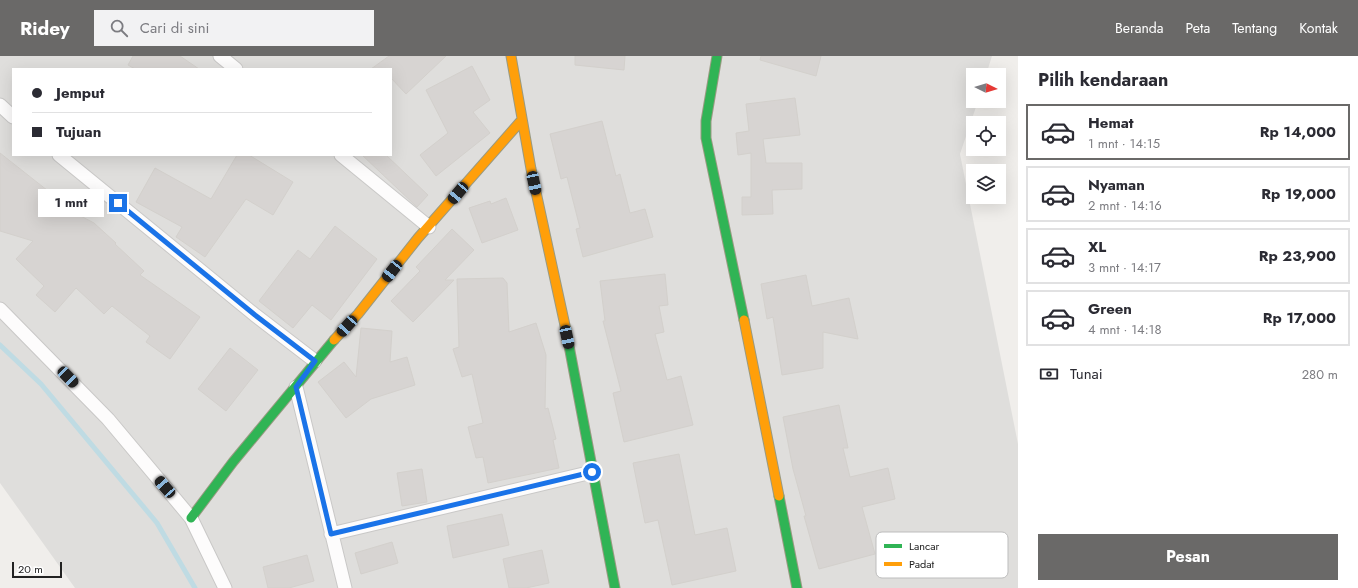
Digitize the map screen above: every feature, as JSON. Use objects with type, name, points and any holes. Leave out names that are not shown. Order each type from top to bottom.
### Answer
[{"type":"street","points":[[220,56],[235,68]]},
{"type":"street","points":[[511,56],[520,122],[573,369],[615,588]]},
{"type":"street","points":[[717,56],[706,121],[706,138],[763,412],[797,588]]},
{"type":"street","points":[[0,105],[12,116]]},
{"type":"street","points":[[191,518],[233,462],[296,387],[315,361],[358,314],[429,227],[520,122]]},
{"type":"street","points":[[60,156],[255,315],[315,361]]},
{"type":"street","points":[[342,156],[429,227]]},
{"type":"street","points":[[0,310],[108,419],[191,518],[225,588]]},
{"type":"street","points":[[296,387],[345,588]]},
{"type":"street","points":[[331,534],[592,472]]},
{"type":"shaded area","points":[[0,56],[992,56],[988,68],[966,68],[966,108],[976,108],[973,116],[966,116],[966,136],[960,154],[966,184],[966,204],[970,204],[1018,444],[1018,588],[75,588],[0,483]]},
{"type":"building","points":[[133,56],[180,56],[198,68],[133,68],[128,65]]},
{"type":"building","points":[[389,56],[446,56],[406,94],[392,79],[392,68],[372,68]]},
{"type":"building","points":[[575,56],[625,56],[624,70],[575,65]]},
{"type":"building","points":[[761,56],[821,56],[816,76],[760,60]]},
{"type":"building","points":[[472,66],[490,100],[473,112],[490,133],[436,176],[420,155],[448,133],[426,90]]},
{"type":"building","points":[[795,98],[800,135],[763,139],[766,163],[802,163],[802,189],[772,190],[773,214],[742,215],[742,197],[751,197],[751,153],[738,155],[736,133],[749,131],[746,104]]},
{"type":"building","points":[[602,121],[616,176],[620,174],[630,213],[645,209],[653,237],[583,257],[576,229],[580,228],[567,177],[561,179],[550,134]]},
{"type":"building","points":[[0,153],[57,198],[54,202],[94,223],[144,271],[140,275],[200,317],[170,359],[146,342],[150,336],[112,306],[104,314],[76,288],[55,312],[36,295],[44,286],[16,259],[33,241],[0,231]]},
{"type":"building","points":[[236,156],[251,156],[293,182],[273,215],[246,199],[205,257],[176,237],[182,227],[136,202],[155,168],[211,199]]},
{"type":"building","points":[[363,156],[387,156],[428,195],[417,207]]},
{"type":"building","points":[[506,198],[518,230],[482,243],[469,208],[490,201],[491,204]]},
{"type":"building","points":[[335,226],[377,259],[331,320],[312,305],[293,328],[259,301],[298,250],[310,259]]},
{"type":"building","points":[[452,229],[474,250],[445,280],[454,280],[413,322],[391,301],[420,271],[416,267]]},
{"type":"building","points":[[665,274],[668,305],[659,306],[664,332],[655,334],[667,380],[681,376],[693,425],[624,442],[613,393],[621,391],[603,321],[605,321],[600,281]]},
{"type":"building","points":[[806,275],[812,306],[849,298],[858,339],[823,332],[823,368],[782,375],[773,317],[767,319],[761,284]]},
{"type":"building","points":[[503,278],[507,283],[509,332],[536,323],[546,355],[545,409],[548,408],[556,439],[553,440],[559,468],[488,483],[483,457],[476,458],[468,427],[483,423],[472,374],[462,377],[453,349],[459,347],[457,279]]},
{"type":"building","points":[[361,328],[392,331],[390,362],[407,357],[415,385],[371,399],[346,418],[318,382],[344,362],[356,377]]},
{"type":"building","points":[[230,348],[258,370],[226,411],[198,389]]},
{"type":"building","points":[[839,405],[848,448],[843,448],[850,477],[888,468],[895,499],[862,507],[875,554],[819,569],[804,516],[806,516],[793,469],[783,417]]},
{"type":"building","points":[[679,454],[695,535],[727,528],[736,571],[672,585],[658,520],[645,523],[633,463]]},
{"type":"building","points":[[422,469],[427,502],[402,506],[397,473]]},
{"type":"building","points":[[502,514],[509,545],[453,558],[447,526]]},
{"type":"building","points":[[392,542],[398,563],[361,574],[355,553]]},
{"type":"building","points":[[542,550],[549,583],[526,588],[509,588],[503,559]]},
{"type":"building","points":[[307,555],[314,581],[289,588],[268,588],[263,567]]},
{"type":"waterway","points":[[0,345],[41,384],[157,523],[195,588]]},
{"type":"traffic: fast","points":[[717,56],[706,121],[706,138],[744,320]]},
{"type":"traffic: fast","points":[[566,330],[615,588]]},
{"type":"traffic: fast","points":[[191,518],[233,462],[334,340]]},
{"type":"traffic: fast","points":[[779,496],[797,588]]},
{"type":"traffic: slow","points":[[511,56],[531,169],[566,330]]},
{"type":"traffic: slow","points":[[334,340],[358,314],[418,238],[520,122]]},
{"type":"traffic: slow","points":[[744,320],[779,496]]},
{"type":"route","points":[[118,203],[255,315],[315,361],[296,387],[331,534],[592,472]]}]
